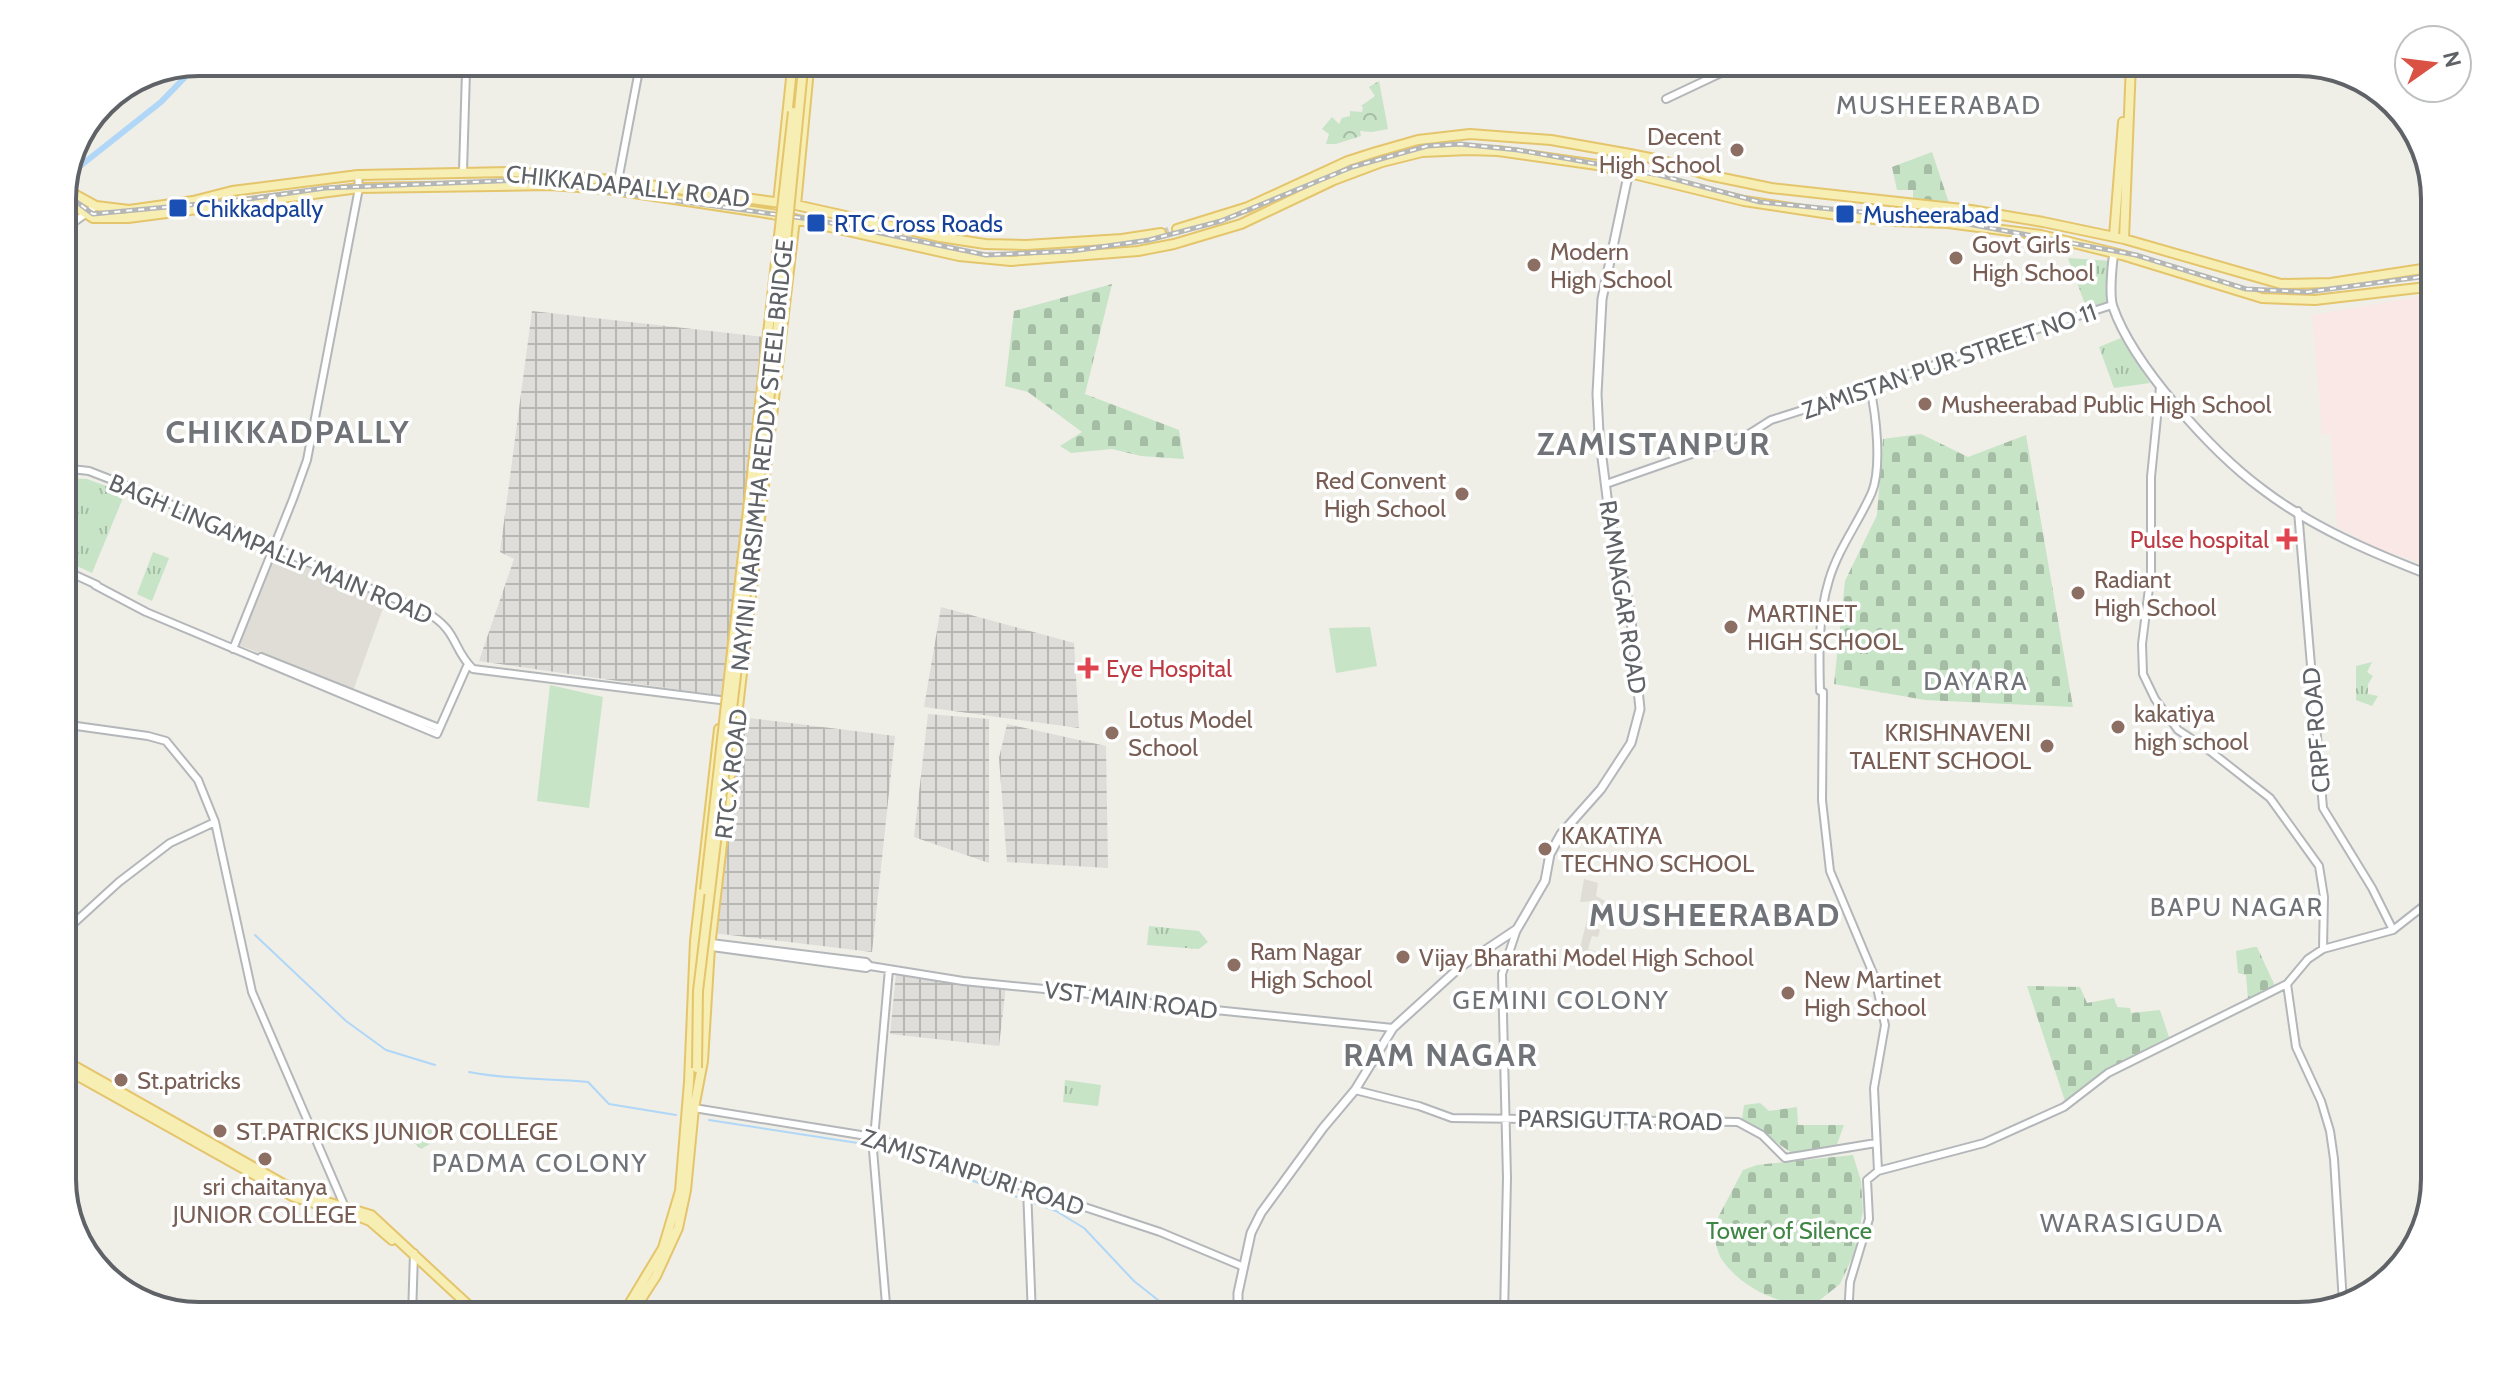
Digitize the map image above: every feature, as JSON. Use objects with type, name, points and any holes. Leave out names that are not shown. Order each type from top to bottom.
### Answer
[{"type":"main road","points":[[778,198],[796,76]]},
{"type":"main road","name":"NAYINI NARSIMHA REDDY STEEL BRIDGE","points":[[705,890],[796,76]]},
{"type":"main road","name":"NAYINI NARSIMHA REDDY STEEL BRIDGE","points":[[699,1079],[698,991],[776,343],[796,76]]},
{"type":"main road","points":[[796,205],[808,76]]},
{"type":"main road","points":[[2114,236],[2127,76]]},
{"type":"main road","points":[[2124,239],[2128,76]]},
{"type":"main road","points":[[1177,229],[1258,203],[1329,169],[1396,146],[1451,135],[1496,136],[1551,140],[1660,160],[1708,175],[1771,188],[1971,210],[2078,229],[2114,236],[2274,282],[2331,283],[2421,269]]},
{"type":"main road","points":[[1566,161],[1568,145]]},
{"type":"main road","name":"CHIKKADAPALLY ROAD","points":[[87,214],[93,218],[128,218],[359,188],[550,185],[607,189],[775,215],[959,256],[1011,261],[1152,248],[1208,236],[1382,162],[1422,152],[1498,151],[1629,171],[1744,201],[1857,218],[1948,223],[2021,232],[2118,254],[2273,300],[2315,300],[2421,288]]},
{"type":"main road","points":[[783,156],[801,158]]},
{"type":"main road","points":[[1329,169],[1334,180]]},
{"type":"main road","name":"CHIKKADAPALLY ROAD","points":[[76,196],[96,206],[129,210],[193,201],[232,191],[358,175],[463,171],[550,173],[768,200],[778,198],[796,205],[985,244],[1026,245],[1161,233]]},
{"type":"main road","name":"RAMNAGAR ROAD","points":[[1238,1302],[1254,1224],[1323,1128],[1355,1090],[1393,1028],[1460,967],[1517,929],[1545,881],[1550,854],[1561,834],[1601,789],[1631,743],[1640,709],[1630,610],[1609,513],[1598,414],[1598,348],[1605,282],[1629,171]]},
{"type":"main road","points":[[799,181],[811,208]]},
{"type":"main road","points":[[696,202],[698,191]]},
{"type":"main road","points":[[76,207],[87,214]]},
{"type":"main road","name":"RTC X ROAD","points":[[631,1302],[666,1250],[680,1191],[698,906],[778,227],[775,215]]},
{"type":"main road","points":[[2009,231],[2011,217]]},
{"type":"main road","name":"RTC X ROAD","points":[[638,1302],[678,1228],[686,1190],[694,1108],[703,1061],[711,945],[795,219]]},
{"type":"main road","points":[[2021,232],[2024,219]]},
{"type":"main road","points":[[792,242],[797,230],[812,223]]},
{"type":"main road","points":[[2075,243],[2078,229]]},
{"type":"main road","points":[[1149,235],[1152,248]]},
{"type":"main road","points":[[2118,254],[2112,305],[2160,387],[2262,490],[2338,536],[2421,571]]},
{"type":"main road","points":[[772,269],[789,273]]},
{"type":"main road","points":[[2252,296],[2255,278]]},
{"type":"main road","points":[[2273,300],[2274,282]]},
{"type":"main road","name":"RTC X ROAD","points":[[698,906],[704,900],[705,890]]},
{"type":"main road","points":[[76,1067],[294,1190],[315,1200],[344,1205],[371,1215],[465,1302]]},
{"type":"main road","points":[[76,1075],[294,1197],[370,1221],[413,1255],[458,1302]]},
{"type":"street","points":[[463,171],[466,76]]},
{"type":"street","points":[[618,181],[638,76]]},
{"type":"street","points":[[1666,99],[1715,76]]},
{"type":"street","points":[[234,648],[307,460],[359,188],[358,175]]},
{"type":"street","points":[[76,221],[96,206]]},
{"type":"street","name":"ZAMISTAN PUR STREET NO 11","points":[[1606,484],[1749,434],[1771,420],[2112,305]]},
{"type":"street","points":[[2160,387],[2151,477],[2151,572],[2142,644],[2143,674],[2155,699],[2178,730],[2270,798],[2319,866],[2324,897],[2323,949]]},
{"type":"street","points":[[1870,388],[1877,436],[1873,489],[1828,582],[1819,653],[1820,691],[1823,692],[1822,800],[1830,871],[1875,978],[1885,1025],[1874,1088],[1878,1171]]},
{"type":"street","name":"BAGH LINGAMPALLY MAIN ROAD","points":[[76,470],[89,471],[390,596],[440,620],[451,632],[468,664]]},
{"type":"street","name":"CRPF ROAD","points":[[2298,511],[2323,808],[2372,888],[2393,930]]},
{"type":"street","points":[[76,576],[234,648],[438,731],[468,664],[473,669],[740,703]]},
{"type":"street","points":[[76,726],[166,741],[198,780],[215,822],[252,992],[344,1205]]},
{"type":"street","points":[[76,921],[119,882],[170,843],[215,822]]},
{"type":"street","points":[[1849,1302],[1850,1282],[1869,1219],[1867,1180],[1878,1171],[1984,1143],[2064,1107],[2108,1073],[2287,984],[2308,959],[2323,949],[2393,930],[2421,908]]},
{"type":"street","points":[[1504,1302],[1506,1118],[1502,974],[1517,929]]},
{"type":"street","name":"VST MAIN ROAD","points":[[695,944],[866,962],[870,966],[963,981],[1393,1028]]},
{"type":"street","points":[[886,1302],[873,1138],[889,969]]},
{"type":"street","points":[[2287,984],[2296,1047],[2321,1101],[2330,1131],[2342,1293]]},
{"type":"street","name":"PARSIGUTTA ROAD","points":[[1355,1090],[1452,1118],[1738,1122],[1762,1135],[1785,1158],[1876,1143]]},
{"type":"street","name":"ZAMISTANPURI ROAD","points":[[694,1108],[873,1138],[1027,1191],[1160,1232],[1244,1267]]},
{"type":"street","points":[[1027,1191],[1031,1302]]},
{"type":"street","points":[[413,1255],[414,1302]]},
{"type":"shaded area","points":[[2421,296],[2421,563],[2377,549],[2337,526],[2331,435],[2322,434],[2312,315]]},
{"type":"shaded area","points":[[532,311],[764,337],[723,696],[479,661],[514,559],[500,552]]},
{"type":"shaded area","points":[[273,552],[387,597],[353,691],[239,645]]},
{"type":"shaded area","points":[[941,607],[1074,643],[1079,728],[924,707]]},
{"type":"shaded area","points":[[928,714],[989,719],[989,863],[914,837]]},
{"type":"shaded area","points":[[741,717],[895,736],[872,952],[713,933]]},
{"type":"shaded area","points":[[1007,724],[1106,746],[1108,868],[1007,862],[999,758]]},
{"type":"shaded area","points":[[1584,879],[1598,883],[1596,896],[1624,905],[1622,911],[1600,905],[1598,901],[1580,902]]},
{"type":"shaded area","points":[[1591,904],[1623,914],[1621,922],[1597,916],[1594,927],[1600,930],[1598,937],[1592,936],[1588,949],[1618,957],[1615,965],[1578,956]]},
{"type":"shaded area","points":[[896,974],[1006,986],[999,1046],[890,1034]]},
{"type":"green space","points":[[1379,81],[1388,129],[1360,131],[1361,136],[1326,144],[1329,134],[1322,129],[1332,117],[1339,124],[1342,118],[1350,116],[1350,111],[1362,112],[1361,106],[1375,96],[1369,87]]},
{"type":"green space","points":[[1932,152],[1949,203],[1948,209],[1913,207],[1913,190],[1897,190],[1892,167]]},
{"type":"green space","points":[[2068,258],[2111,261],[2108,303],[2086,307]]},
{"type":"green space","points":[[1112,284],[1085,394],[1179,430],[1184,459],[1141,456],[1112,449],[1071,453],[1060,446],[1082,432],[1028,392],[1005,386],[1014,311]]},
{"type":"green space","points":[[2121,338],[2150,383],[2114,388],[2099,347]]},
{"type":"green space","points":[[1921,434],[1968,457],[2026,435],[2073,707],[1925,700],[1834,684],[1845,581],[1877,515],[1883,439]]},
{"type":"green space","points":[[76,479],[87,479],[125,493],[92,573],[76,566]]},
{"type":"green space","points":[[153,552],[169,558],[152,601],[137,594]]},
{"type":"green space","points":[[1370,627],[1377,666],[1336,673],[1329,628]]},
{"type":"green space","points":[[2372,662],[2367,672],[2373,676],[2368,684],[2368,694],[2378,696],[2372,706],[2356,700],[2356,666]]},
{"type":"green space","points":[[550,685],[603,697],[589,808],[537,801]]},
{"type":"green space","points":[[1149,926],[1199,931],[1208,942],[1199,949],[1147,945]]},
{"type":"green space","points":[[2257,947],[2275,986],[2248,999],[2246,975],[2238,973],[2236,951]]},
{"type":"green space","points":[[2027,986],[2080,987],[2087,1003],[2114,998],[2117,1007],[2130,1008],[2131,1013],[2160,1010],[2169,1037],[2106,1070],[2066,1104]]},
{"type":"green space","points":[[1065,1080],[1101,1085],[1098,1106],[1063,1102]]},
{"type":"green space","points":[[1760,1103],[1769,1111],[1797,1107],[1798,1125],[1844,1125],[1836,1147],[1795,1155],[1742,1119],[1744,1105]]},
{"type":"green space","points":[[400,1126],[451,1132],[421,1149]]},
{"type":"green space","name":"Tower of Silence","points":[[1853,1155],[1861,1181],[1863,1211],[1853,1256],[1840,1284],[1817,1302],[1786,1302],[1762,1293],[1740,1279],[1720,1257],[1712,1229],[1743,1170],[1757,1165]]},
{"type":"waterway","points":[[81,166],[161,102],[185,77]]},
{"type":"waterway","points":[[255,935],[346,1021],[386,1050],[435,1065]]},
{"type":"waterway","points":[[469,1072],[588,1082],[609,1104],[676,1115]]},
{"type":"waterway","points":[[709,1120],[877,1146],[1056,1211],[1084,1228],[1134,1281],[1160,1302]]},
{"type":"tunnel","points":[[1161,233],[1177,229]]},
{"type":"railway","points":[[76,201],[93,214],[241,200],[325,188],[523,180],[817,220],[986,255],[1072,251],[1149,240],[1221,221],[1352,167],[1427,146],[1460,144],[1518,150],[1659,175],[1760,202],[1952,221],[2136,255],[2246,289],[2307,292],[2421,277]]},
{"type":"place","name":"Decent High School","points":[[1737,150]]},
{"type":"place","name":"Chikkadpally","points":[[178,208]]},
{"type":"place","name":"Musheerabad","points":[[1845,214]]},
{"type":"place","name":"RTC Cross Roads","points":[[816,223]]},
{"type":"place","name":"Govt Girls High School","points":[[1956,258]]},
{"type":"place","name":"Modern High School","points":[[1534,265]]},
{"type":"place","name":"Musheerabad Public High School","points":[[1925,404]]},
{"type":"place","name":"Red Convent High School","points":[[1462,494]]},
{"type":"place","name":"Pulse hospital","points":[[2287,539]]},
{"type":"place","name":"Radiant High School","points":[[2078,593]]},
{"type":"place","name":"MARTINET HIGH SCHOOL","points":[[1731,627]]},
{"type":"place","name":"Eye Hospital","points":[[1088,668]]},
{"type":"place","name":"kakatiya high school","points":[[2118,727]]},
{"type":"place","name":"Lotus Model School","points":[[1112,733]]},
{"type":"place","name":"KRISHNAVENI TALENT SCHOOL","points":[[2047,746]]},
{"type":"place","name":"KAKATIYA TECHNO SCHOOL","points":[[1545,849]]},
{"type":"place","name":"Vijay Bharathi Model High School","points":[[1403,957]]},
{"type":"place","name":"Ram Nagar High School","points":[[1234,965]]},
{"type":"place","name":"New Martinet High School","points":[[1788,993]]},
{"type":"place","name":"St.patricks","points":[[121,1080]]},
{"type":"place","name":"ST.PATRICKS JUNIOR COLLEGE","points":[[220,1131]]},
{"type":"place","name":"sri chaitanya JUNIOR COLLEGE","points":[[265,1159]]},
{"type":"district","name":"MUSHEERABAD","points":[[1939,105]]},
{"type":"district","name":"CHIKKADPALLY","points":[[288,431]]},
{"type":"district","name":"ZAMISTANPUR","points":[[1654,443]]},
{"type":"district","name":"DAYARA","points":[[1976,681]]},
{"type":"district","name":"BAPU NAGAR","points":[[2237,907]]},
{"type":"district","name":"MUSHEERABAD","points":[[1715,914]]},
{"type":"district","name":"GEMINI COLONY","points":[[1561,1000]]},
{"type":"district","name":"RAM NAGAR","points":[[1441,1054]]},
{"type":"district","name":"PADMA COLONY","points":[[540,1163]]},
{"type":"district","name":"WARASIGUDA","points":[[2132,1223]]}]
